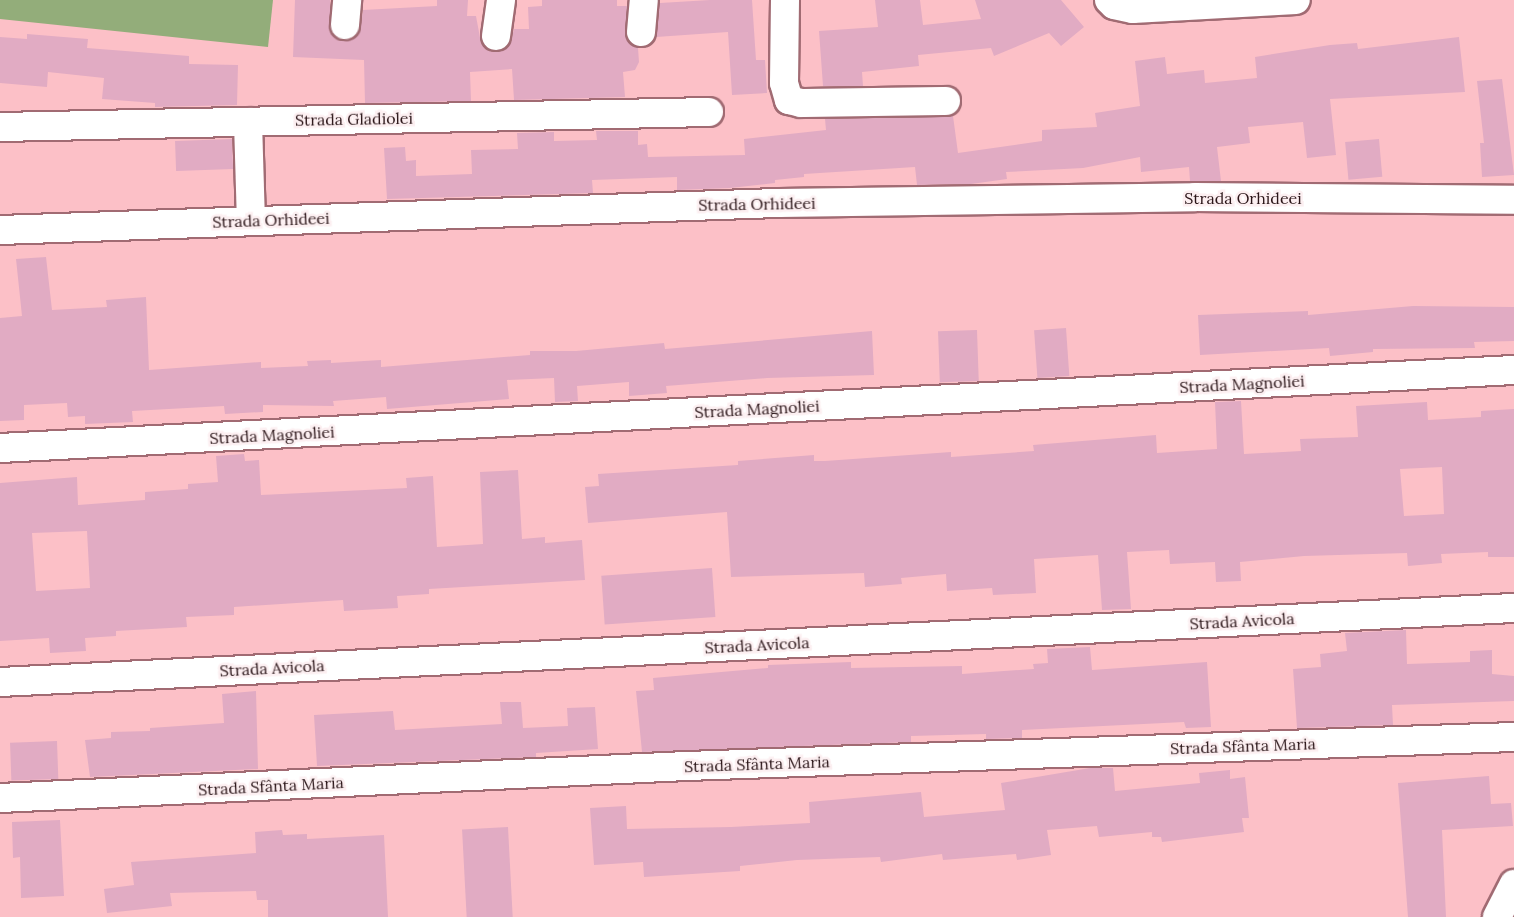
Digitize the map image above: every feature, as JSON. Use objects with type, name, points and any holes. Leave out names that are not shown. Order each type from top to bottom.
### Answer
[{"type":"street","points":[[496,36],[501,0]]},
{"type":"street","points":[[640,32],[644,0]]},
{"type":"street","points":[[785,0],[784,83],[789,100],[801,103],[945,100]]},
{"type":"street","points":[[1111,2],[1133,9],[1296,0]]},
{"type":"street","name":"Strada Gladiolei","points":[[0,127],[709,112]]},
{"type":"street","points":[[248,122],[251,221]]},
{"type":"street","name":"Strada Orhideei","points":[[0,230],[779,203],[1195,197],[1514,200]]},
{"type":"street","name":"Strada Magnoliei","points":[[0,448],[1514,370]]},
{"type":"street","name":"Strada Avicola","points":[[0,682],[1514,608]]},
{"type":"street","name":"Strada Sfânta Maria","points":[[0,798],[687,766],[1514,736]]},
{"type":"street","points":[[1497,917],[1514,884]]},
{"type":"green space","points":[[0,0],[273,0],[268,47],[0,19]]},
{"type":"building","points":[[295,0],[330,0],[330,32],[344,41],[359,34],[363,10],[437,6],[437,0],[468,0],[467,16],[476,16],[481,43],[494,52],[509,47],[514,29],[529,29],[528,7],[542,6],[542,0],[617,0],[617,6],[627,6],[626,38],[638,48],[639,62],[635,70],[623,72],[625,97],[514,100],[512,69],[470,72],[471,101],[365,103],[364,60],[293,57]]},
{"type":"building","points":[[752,0],[756,60],[765,60],[767,93],[732,95],[728,32],[656,37],[660,3]]},
{"type":"building","points":[[875,0],[920,0],[923,25],[981,19],[975,0],[1061,0],[1084,27],[1061,46],[1049,33],[994,56],[991,48],[918,55],[919,66],[862,72],[863,86],[823,86],[819,31],[878,27]]},
{"type":"building","points":[[27,34],[88,39],[87,48],[189,56],[189,64],[238,65],[237,105],[155,107],[155,103],[102,99],[104,78],[48,72],[47,87],[0,83],[0,37],[27,39]]},
{"type":"building","points":[[1459,37],[1465,92],[1330,99],[1336,155],[1307,158],[1303,122],[1248,127],[1250,143],[1217,147],[1221,181],[1190,181],[1189,167],[1141,172],[1140,157],[1083,168],[1006,172],[1007,179],[971,184],[917,185],[915,167],[804,174],[804,177],[775,180],[775,183],[730,188],[677,190],[677,177],[592,180],[593,193],[387,199],[384,148],[405,147],[406,161],[416,160],[416,176],[472,174],[471,150],[518,149],[517,133],[554,132],[554,141],[597,140],[596,131],[638,131],[638,145],[647,144],[648,157],[745,155],[744,139],[826,130],[825,119],[953,116],[958,153],[1042,141],[1042,130],[1097,127],[1095,113],[1140,106],[1135,61],[1165,57],[1167,74],[1204,70],[1205,83],[1257,78],[1255,57],[1330,45],[1357,43],[1358,49]]},
{"type":"building","points":[[1502,79],[1514,175],[1482,177],[1480,143],[1484,143],[1477,81]]},
{"type":"building","points":[[232,139],[233,169],[176,171],[175,141]]},
{"type":"building","points":[[1379,139],[1382,177],[1348,180],[1345,142]]},
{"type":"building","points":[[46,257],[52,310],[107,307],[106,300],[146,297],[149,370],[261,362],[261,368],[308,366],[307,361],[331,360],[331,363],[381,360],[381,367],[530,355],[530,351],[576,351],[664,343],[665,349],[872,331],[874,375],[767,378],[666,386],[667,393],[629,396],[629,382],[577,386],[578,401],[555,402],[554,378],[507,380],[509,399],[387,409],[386,397],[333,401],[334,406],[263,405],[263,412],[225,414],[224,406],[132,411],[133,422],[85,424],[85,416],[68,417],[67,403],[24,405],[24,420],[0,421],[0,318],[22,316],[16,259]]},
{"type":"building","points":[[1413,306],[1514,307],[1514,341],[1474,342],[1475,348],[1373,349],[1373,352],[1330,356],[1329,348],[1200,355],[1198,315],[1308,311],[1308,315]]},
{"type":"building","points":[[1066,328],[1069,376],[1037,378],[1034,330]]},
{"type":"building","points":[[977,330],[979,381],[940,382],[938,331]]},
{"type":"building","points":[[1241,401],[1244,454],[1301,451],[1300,439],[1358,437],[1356,406],[1427,402],[1428,420],[1481,417],[1481,411],[1514,409],[1514,557],[1488,557],[1488,552],[1441,554],[1442,563],[1408,566],[1407,553],[1304,556],[1240,562],[1241,581],[1216,582],[1215,562],[1170,564],[1169,550],[1127,552],[1131,609],[1102,610],[1098,555],[1034,559],[1036,593],[993,595],[992,588],[947,591],[946,574],[901,578],[902,584],[865,587],[864,573],[731,577],[727,512],[588,523],[585,487],[599,486],[598,474],[738,465],[738,461],[814,455],[814,461],[951,452],[951,457],[1034,451],[1033,445],[1156,435],[1157,453],[1217,449],[1215,402]],"holes":[[[1442,467],[1444,514],[1404,516],[1400,469]]]},
{"type":"building","points":[[244,454],[245,461],[259,460],[261,495],[407,488],[406,478],[433,476],[437,547],[483,544],[480,472],[518,470],[522,539],[545,537],[545,543],[582,540],[585,580],[429,589],[429,594],[397,596],[398,608],[344,611],[343,600],[234,607],[234,615],[186,617],[187,627],[116,631],[116,636],[85,638],[86,651],[50,653],[49,638],[0,641],[0,483],[77,477],[78,505],[145,500],[145,492],[188,489],[188,484],[218,482],[216,456]],"holes":[[[87,531],[90,588],[36,591],[32,533]]]},
{"type":"building","points":[[712,568],[715,617],[605,625],[601,576]]},
{"type":"building","points":[[1406,630],[1407,664],[1470,662],[1470,651],[1492,650],[1492,674],[1514,676],[1514,701],[1392,705],[1393,725],[1297,728],[1293,669],[1321,667],[1320,654],[1347,651],[1345,633]]},
{"type":"building","points":[[1090,647],[1092,670],[1207,662],[1211,727],[1186,728],[1184,722],[1022,730],[1022,738],[986,739],[986,734],[911,736],[911,742],[642,752],[636,691],[654,690],[653,678],[768,668],[768,665],[851,662],[851,668],[962,666],[962,674],[1034,669],[1033,664],[1048,663],[1047,649]]},
{"type":"building","points":[[256,691],[258,769],[90,777],[85,740],[111,738],[111,732],[150,731],[150,728],[224,723],[222,694]]},
{"type":"building","points":[[500,702],[521,702],[523,728],[568,726],[567,708],[595,707],[598,749],[536,753],[536,757],[317,766],[314,715],[393,711],[395,730],[502,724]]},
{"type":"building","points":[[57,741],[58,779],[11,781],[10,743]]},
{"type":"building","points":[[1090,768],[1113,768],[1115,791],[1200,783],[1199,773],[1230,770],[1230,779],[1245,777],[1249,818],[1242,818],[1244,832],[1162,842],[1161,837],[1152,837],[1152,832],[1099,837],[1097,826],[1047,830],[1051,855],[1017,860],[1016,854],[943,860],[942,854],[881,862],[880,857],[797,860],[740,866],[740,871],[644,877],[643,862],[594,865],[590,808],[626,806],[627,829],[731,827],[810,823],[809,802],[921,792],[924,817],[1005,810],[1001,783]]},
{"type":"building","points":[[1489,776],[1491,804],[1511,803],[1513,826],[1442,830],[1446,917],[1408,917],[1398,783]]},
{"type":"building","points":[[60,820],[64,896],[21,898],[20,857],[13,858],[12,822]]},
{"type":"building","points":[[508,827],[513,917],[467,917],[462,829]]},
{"type":"building","points":[[282,830],[283,835],[307,834],[307,839],[384,835],[388,917],[268,917],[268,900],[257,900],[256,891],[170,893],[172,906],[107,913],[104,889],[134,885],[131,862],[256,853],[255,832]]}]
